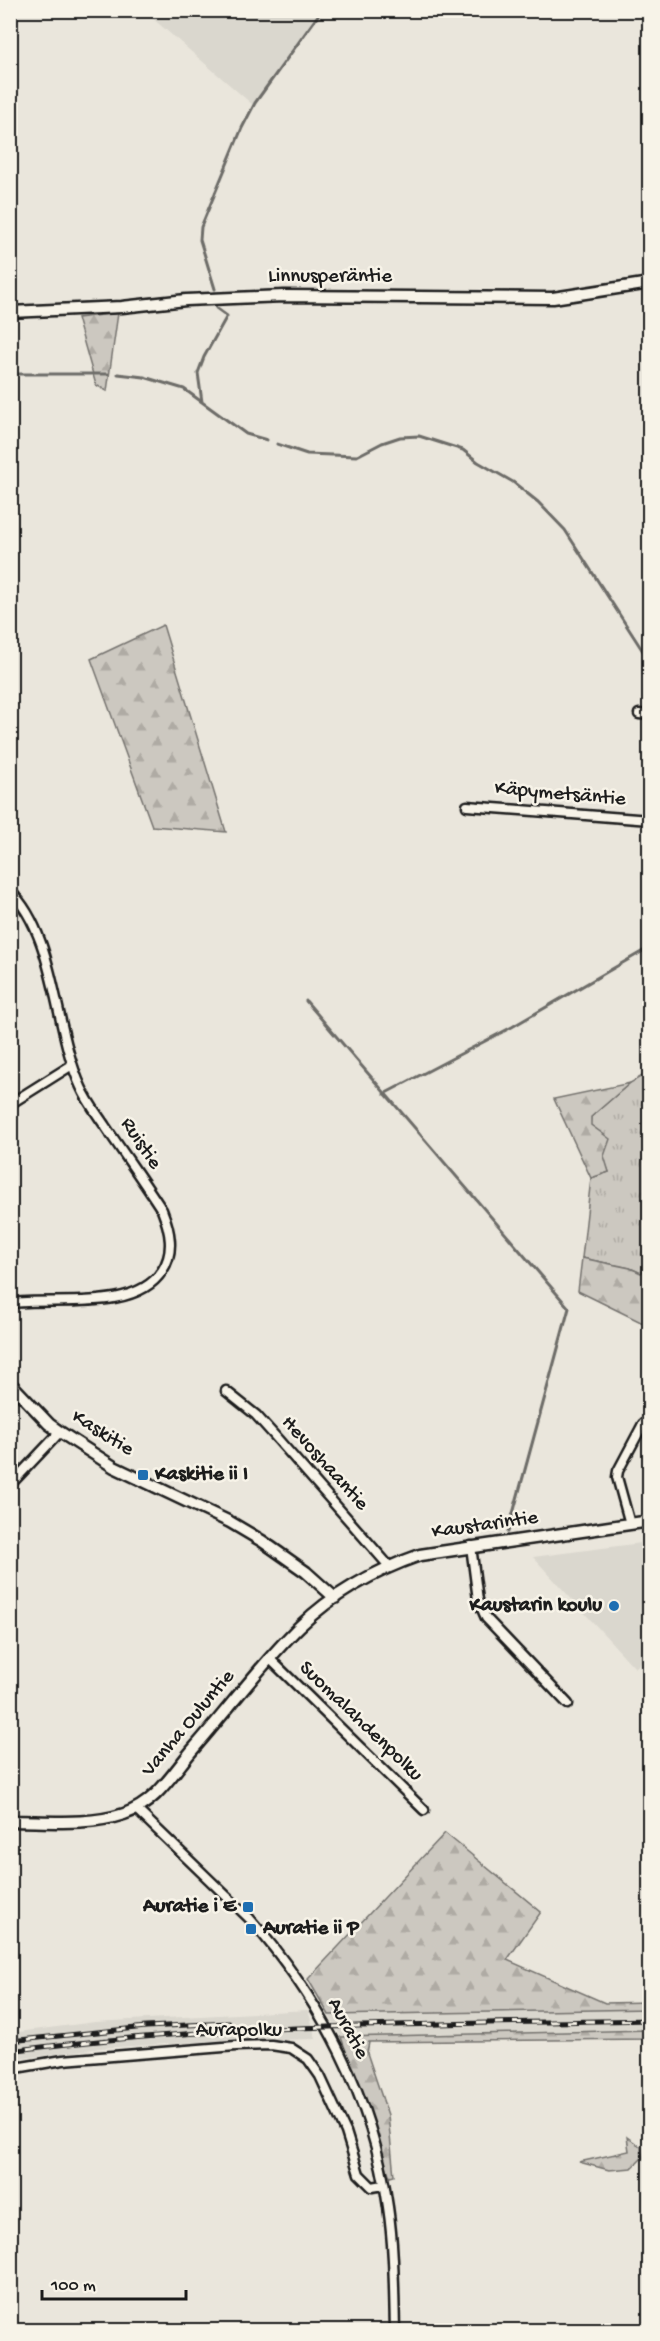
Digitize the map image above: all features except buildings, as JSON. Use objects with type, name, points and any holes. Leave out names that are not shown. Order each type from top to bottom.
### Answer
[{"type":"street","name":"Linnusperäntie","points":[[10,312],[284,296],[553,298],[650,283]]},
{"type":"street","points":[[639,714],[650,715]]},
{"type":"street","name":"Käpymetsäntie","points":[[467,806],[650,820]]},
{"type":"street","name":"Ruistie","points":[[10,891],[27,910],[41,942],[72,1065],[81,1088],[162,1210],[168,1226],[170,1253],[158,1277],[130,1295],[110,1299],[29,1301],[10,1304]]},
{"type":"street","points":[[10,1104],[72,1065]]},
{"type":"street","name":"Kaskitie","points":[[10,1383],[49,1424],[60,1432],[114,1467],[230,1522],[262,1540],[306,1572],[335,1598]]},
{"type":"street","name":"Hevoshaantie","points":[[225,1391],[256,1415],[389,1566]]},
{"type":"street","points":[[630,1524],[617,1478],[618,1471],[643,1424]]},
{"type":"street","points":[[10,1485],[60,1432]]},
{"type":"street","name":"Kaustarintie","points":[[335,1598],[389,1566],[420,1555],[650,1521]]},
{"type":"street","points":[[471,1546],[478,1600],[486,1618],[568,1704]]},
{"type":"street","name":"Vanha Ouluntie","points":[[10,1821],[87,1821],[113,1817],[136,1809],[167,1783],[188,1755],[300,1626],[335,1598]]},
{"type":"street","name":"Suomalahdenpolku","points":[[270,1659],[424,1810]]},
{"type":"street","name":"Auratie","points":[[136,1809],[249,1918],[308,1994],[335,2039],[373,2132],[384,2185],[391,2227],[395,2331]]},
{"type":"street","name":"Aurapolku","points":[[10,2069],[63,2060],[236,2046],[271,2045],[291,2048],[308,2059],[326,2087],[346,2132],[359,2174],[372,2187],[384,2185]]},
{"type":"shaded area","points":[[144,11],[324,11],[253,105]]},
{"type":"shaded area","name":"Kaustarin koulu","points":[[649,1542],[649,1655],[635,1668],[533,1557]]},
{"type":"shaded area","points":[[649,2009],[650,2030],[341,2037],[329,2015]]},
{"type":"shaded area","points":[[308,2010],[316,2039],[217,2041],[100,2048],[11,2060],[11,2033],[95,2022]]},
{"type":"green space","points":[[118,313],[107,391],[96,385],[77,318]]},
{"type":"green space","points":[[163,625],[226,832],[152,826],[91,659]]},
{"type":"green space","points":[[649,1072],[649,1265],[641,1273],[630,1268],[582,1258],[591,1178],[609,1172],[590,1125],[591,1117],[630,1083]]},
{"type":"green space","points":[[630,1083],[591,1117],[591,1125],[610,1139],[604,1156],[609,1172],[591,1178],[554,1099]]},
{"type":"green space","points":[[582,1258],[630,1268],[641,1273],[649,1265],[649,1326],[578,1291]]},
{"type":"green space","points":[[445,1833],[541,1912],[507,1960],[605,2003],[649,2002],[649,2009],[329,2015],[308,1979]]},
{"type":"green space","points":[[650,2030],[649,2039],[369,2042],[367,2053],[388,2115],[394,2176],[390,2177],[341,2037]]},
{"type":"green space","points":[[627,2137],[641,2147],[642,2158],[632,2168],[609,2170],[579,2162],[629,2151]]},
{"type":"waterway","points":[[215,289],[200,240],[201,227],[242,128],[255,103],[322,10]]},
{"type":"waterway","points":[[202,402],[198,373],[204,357],[227,316],[216,308]]},
{"type":"waterway","points":[[10,374],[108,374]]},
{"type":"waterway","points":[[118,374],[144,377],[184,389],[246,434],[267,440]]},
{"type":"waterway","points":[[277,444],[307,454],[357,456],[400,437],[419,436],[463,450],[478,462],[513,482],[538,502],[565,530],[650,662]]},
{"type":"waterway","points":[[384,1094],[512,1027],[650,947]]},
{"type":"waterway","points":[[306,1001],[569,1308],[508,1532]]},
{"type":"railway","points":[[10,2051],[169,2035],[250,2030],[650,2020]]},
{"type":"railway","points":[[10,2041],[146,2027],[229,2023]]},
{"type":"place","name":"Kaskitie ii I","points":[[143,1475]]},
{"type":"place","name":"Kaustarin koulu","points":[[614,1606]]},
{"type":"place","name":"Auratie i E","points":[[248,1907]]},
{"type":"place","name":"Auratie ii P","points":[[251,1929]]}]
